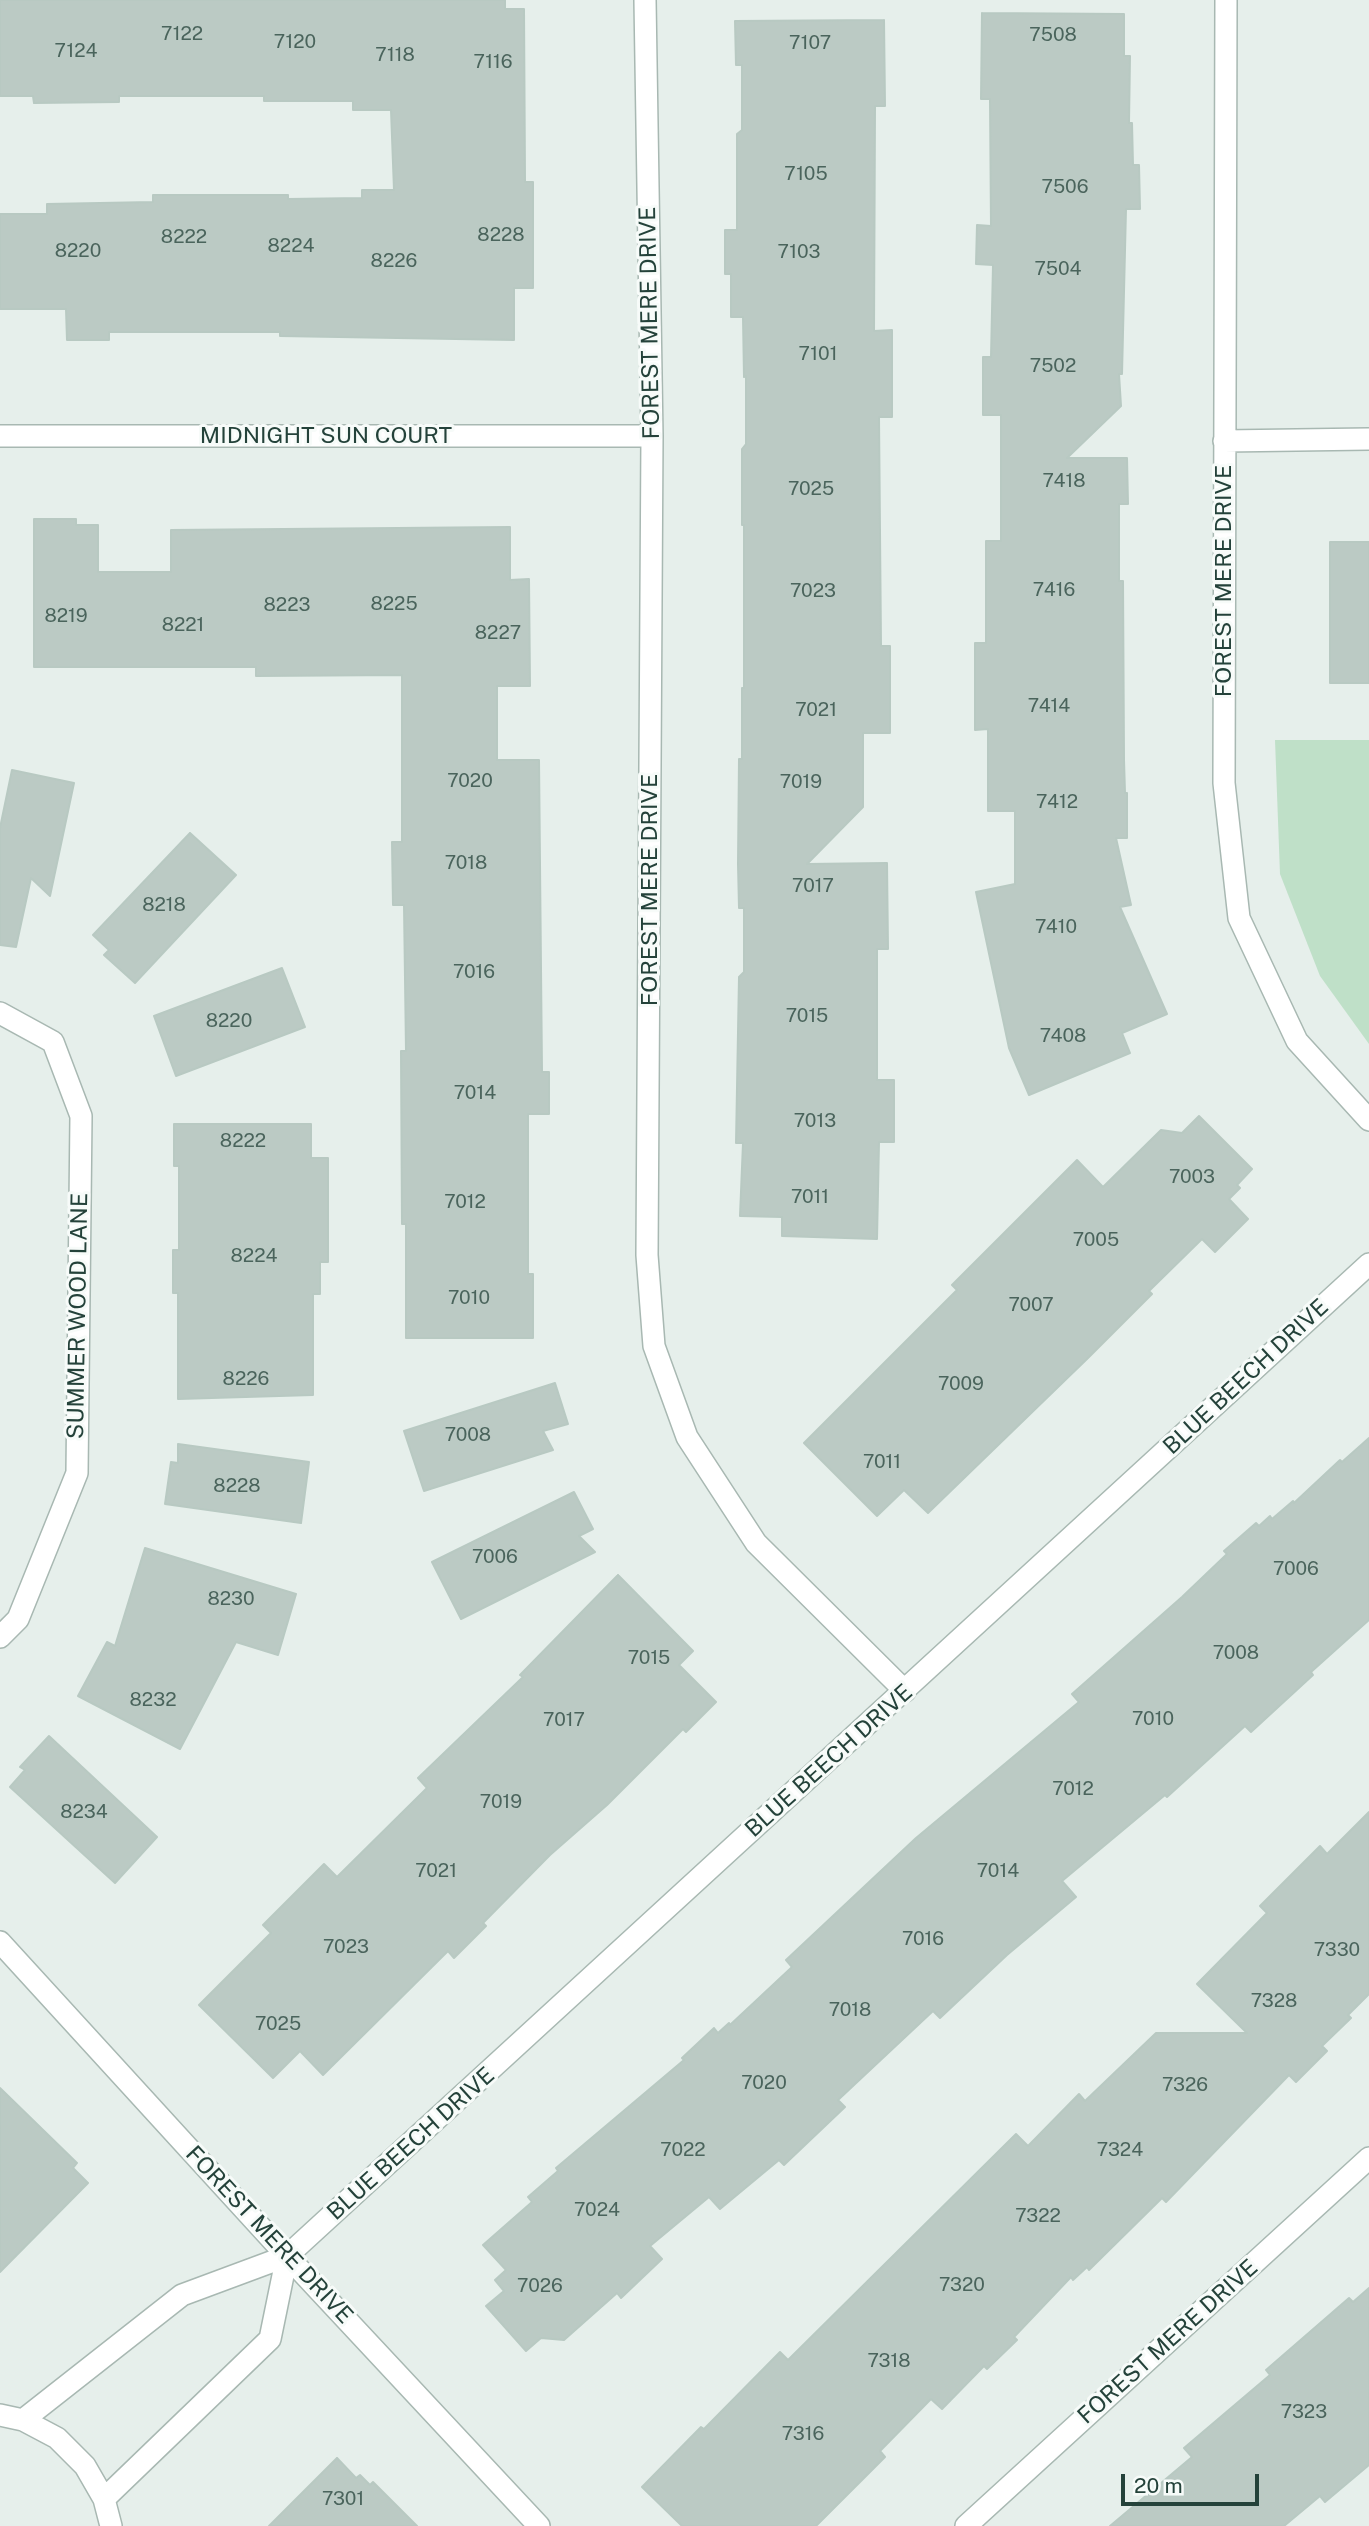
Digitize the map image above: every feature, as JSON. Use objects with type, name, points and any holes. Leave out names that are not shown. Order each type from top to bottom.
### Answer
[{"type":"street","name":"FOREST MERE DRIVE","points":[[645,0],[652,436],[648,1255],[654,1346],[687,1437],[756,1543],[905,1691]]},
{"type":"street","name":"FOREST MERE DRIVE","points":[[1226,0],[1224,783],[1239,918],[1297,1041],[1366,1109]]},
{"type":"street","name":"MIDNIGHT SUN COURT","points":[[0,436],[652,436]]},
{"type":"street","points":[[1224,441],[1369,439]]},
{"type":"street","name":"SUMMER WOOD LANE","points":[[0,1013],[53,1042],[81,1116],[76,1473],[18,1619],[0,1637]]},
{"type":"street","name":"BLUE BEECH DRIVE","points":[[23,2420],[181,2295],[287,2256],[1369,1264]]},
{"type":"street","name":"FOREST MERE DRIVE","points":[[0,1942],[539,2526]]},
{"type":"street","name":"FOREST MERE DRIVE","points":[[966,2526],[1369,2158]]},
{"type":"street","points":[[104,2499],[270,2339],[287,2256]]},
{"type":"street","points":[[0,2415],[23,2420],[57,2438],[85,2466],[104,2499],[111,2526]]},
{"type":"green space","points":[[1275,740],[1369,740],[1369,1044],[1320,976],[1280,874]]},
{"type":"building","points":[[0,0],[505,0],[505,9],[524,9],[525,182],[533,182],[533,288],[514,288],[514,340],[280,336],[280,332],[109,332],[109,340],[67,340],[66,309],[0,309],[0,214],[47,214],[47,204],[153,202],[153,195],[362,198],[362,190],[394,190],[391,110],[353,110],[353,101],[264,101],[264,96],[119,96],[119,102],[34,103],[33,96],[0,96]]},
{"type":"building","points":[[982,13],[1124,14],[1124,56],[1130,56],[1129,123],[1132,123],[1133,165],[1139,165],[1140,209],[1126,209],[1122,374],[1119,374],[1121,406],[1067,458],[1127,458],[1128,504],[1119,504],[1119,581],[1123,581],[1127,838],[1116,838],[1131,905],[1120,907],[1167,1014],[1122,1033],[1130,1053],[1029,1095],[1009,1048],[976,892],[1015,884],[1015,811],[988,811],[988,729],[975,730],[975,643],[986,643],[986,541],[1001,541],[1001,415],[983,415],[983,357],[991,357],[993,265],[976,264],[977,225],[991,226],[990,99],[981,99]]},
{"type":"building","points":[[884,20],[885,106],[875,106],[874,331],[892,330],[892,417],[879,417],[881,646],[890,646],[890,733],[863,733],[863,807],[807,864],[887,863],[888,949],[877,949],[877,1080],[894,1080],[894,1142],[879,1142],[877,1239],[782,1236],[782,1217],[740,1216],[743,1143],[736,1143],[739,977],[744,972],[744,908],[739,908],[738,864],[739,759],[742,759],[744,688],[742,449],[746,444],[746,376],[744,377],[743,317],[731,317],[731,274],[725,274],[725,230],[737,230],[737,134],[742,130],[742,65],[736,65],[735,21]]},
{"type":"building","points":[[34,519],[76,519],[76,525],[98,525],[98,572],[171,572],[171,530],[510,527],[510,580],[529,579],[530,686],[497,686],[497,760],[539,760],[542,1072],[549,1072],[549,1114],[528,1114],[528,1274],[533,1274],[533,1338],[406,1338],[401,1051],[406,1051],[404,905],[393,905],[392,842],[402,842],[402,675],[256,676],[256,667],[34,667]]},
{"type":"building","points":[[1330,542],[1369,542],[1369,683],[1330,683]]},
{"type":"building","points":[[12,770],[74,783],[50,896],[31,878],[16,947],[0,945],[0,828]]},
{"type":"building","points":[[190,833],[236,875],[135,983],[104,955],[109,950],[93,935]]},
{"type":"building","points":[[282,968],[305,1027],[176,1076],[154,1016]]},
{"type":"building","points":[[1199,1116],[1252,1169],[1237,1185],[1240,1188],[1229,1199],[1248,1219],[1215,1252],[1202,1239],[1149,1291],[1152,1294],[1088,1358],[928,1513],[904,1490],[877,1516],[804,1443],[957,1290],[952,1285],[1077,1160],[1103,1187],[1161,1130],[1182,1133]]},
{"type":"building","points":[[174,1124],[311,1124],[311,1158],[328,1158],[328,1262],[320,1262],[320,1294],[313,1294],[313,1395],[178,1399],[178,1293],[173,1293],[173,1250],[179,1250],[179,1166],[174,1166]]},
{"type":"building","points":[[555,1383],[568,1424],[543,1431],[553,1450],[424,1491],[404,1431]]},
{"type":"building","points":[[1369,1438],[1369,1620],[1311,1672],[1313,1675],[1251,1732],[1245,1726],[1167,1797],[1165,1795],[1062,1881],[1076,1897],[1007,1955],[940,2018],[933,2011],[838,2100],[845,2107],[784,2165],[779,2160],[720,2209],[709,2197],[650,2246],[662,2259],[621,2298],[617,2293],[564,2340],[541,2338],[526,2351],[486,2306],[504,2291],[495,2280],[506,2270],[483,2245],[532,2202],[528,2197],[558,2171],[556,2168],[684,2060],[682,2058],[714,2028],[718,2033],[729,2023],[730,2025],[792,1967],[786,1960],[916,1838],[1079,1702],[1072,1694],[1182,1597],[1227,1554],[1224,1551],[1256,1523],[1259,1526],[1270,1516],[1272,1519],[1293,1501],[1294,1503],[1340,1460],[1342,1462]]},
{"type":"building","points":[[178,1444],[309,1462],[301,1523],[165,1504],[171,1462],[178,1463]]},
{"type":"building","points":[[574,1492],[593,1529],[579,1536],[595,1552],[461,1619],[432,1562]]},
{"type":"building","points":[[145,1548],[296,1594],[278,1655],[236,1642],[180,1749],[78,1696],[107,1642],[115,1646]]},
{"type":"building","points":[[618,1575],[693,1651],[679,1665],[716,1702],[686,1732],[683,1729],[607,1805],[550,1855],[483,1923],[486,1926],[454,1958],[448,1951],[323,2075],[300,2051],[273,2078],[199,2005],[271,1933],[263,1925],[324,1864],[337,1877],[427,1788],[418,1778],[523,1677],[520,1675]]},
{"type":"building","points":[[49,1736],[157,1837],[115,1883],[10,1787],[25,1770],[20,1767]]},
{"type":"building","points":[[1369,1812],[1369,1994],[1348,2015],[1351,2018],[1322,2046],[1327,2051],[1296,2082],[1289,2075],[1166,2202],[1162,2198],[1089,2270],[1087,2267],[1073,2280],[1071,2277],[1014,2337],[1017,2340],[987,2369],[984,2366],[942,2409],[931,2399],[880,2451],[885,2457],[816,2526],[682,2526],[642,2487],[780,2352],[788,2360],[1016,2134],[1028,2146],[1079,2094],[1085,2101],[1156,2033],[1247,2033],[1197,1984],[1267,1913],[1260,1906],[1320,1846],[1327,1854]]},
{"type":"building","points":[[0,2088],[77,2163],[73,2168],[88,2183],[0,2272]]},
{"type":"building","points":[[1369,2288],[1369,2465],[1325,2502],[1320,2496],[1284,2526],[1110,2526],[1192,2457],[1184,2448],[1270,2375],[1266,2370],[1349,2298],[1353,2302]]},
{"type":"building","points":[[337,2458],[356,2478],[360,2475],[370,2485],[373,2482],[417,2526],[269,2526]]}]
